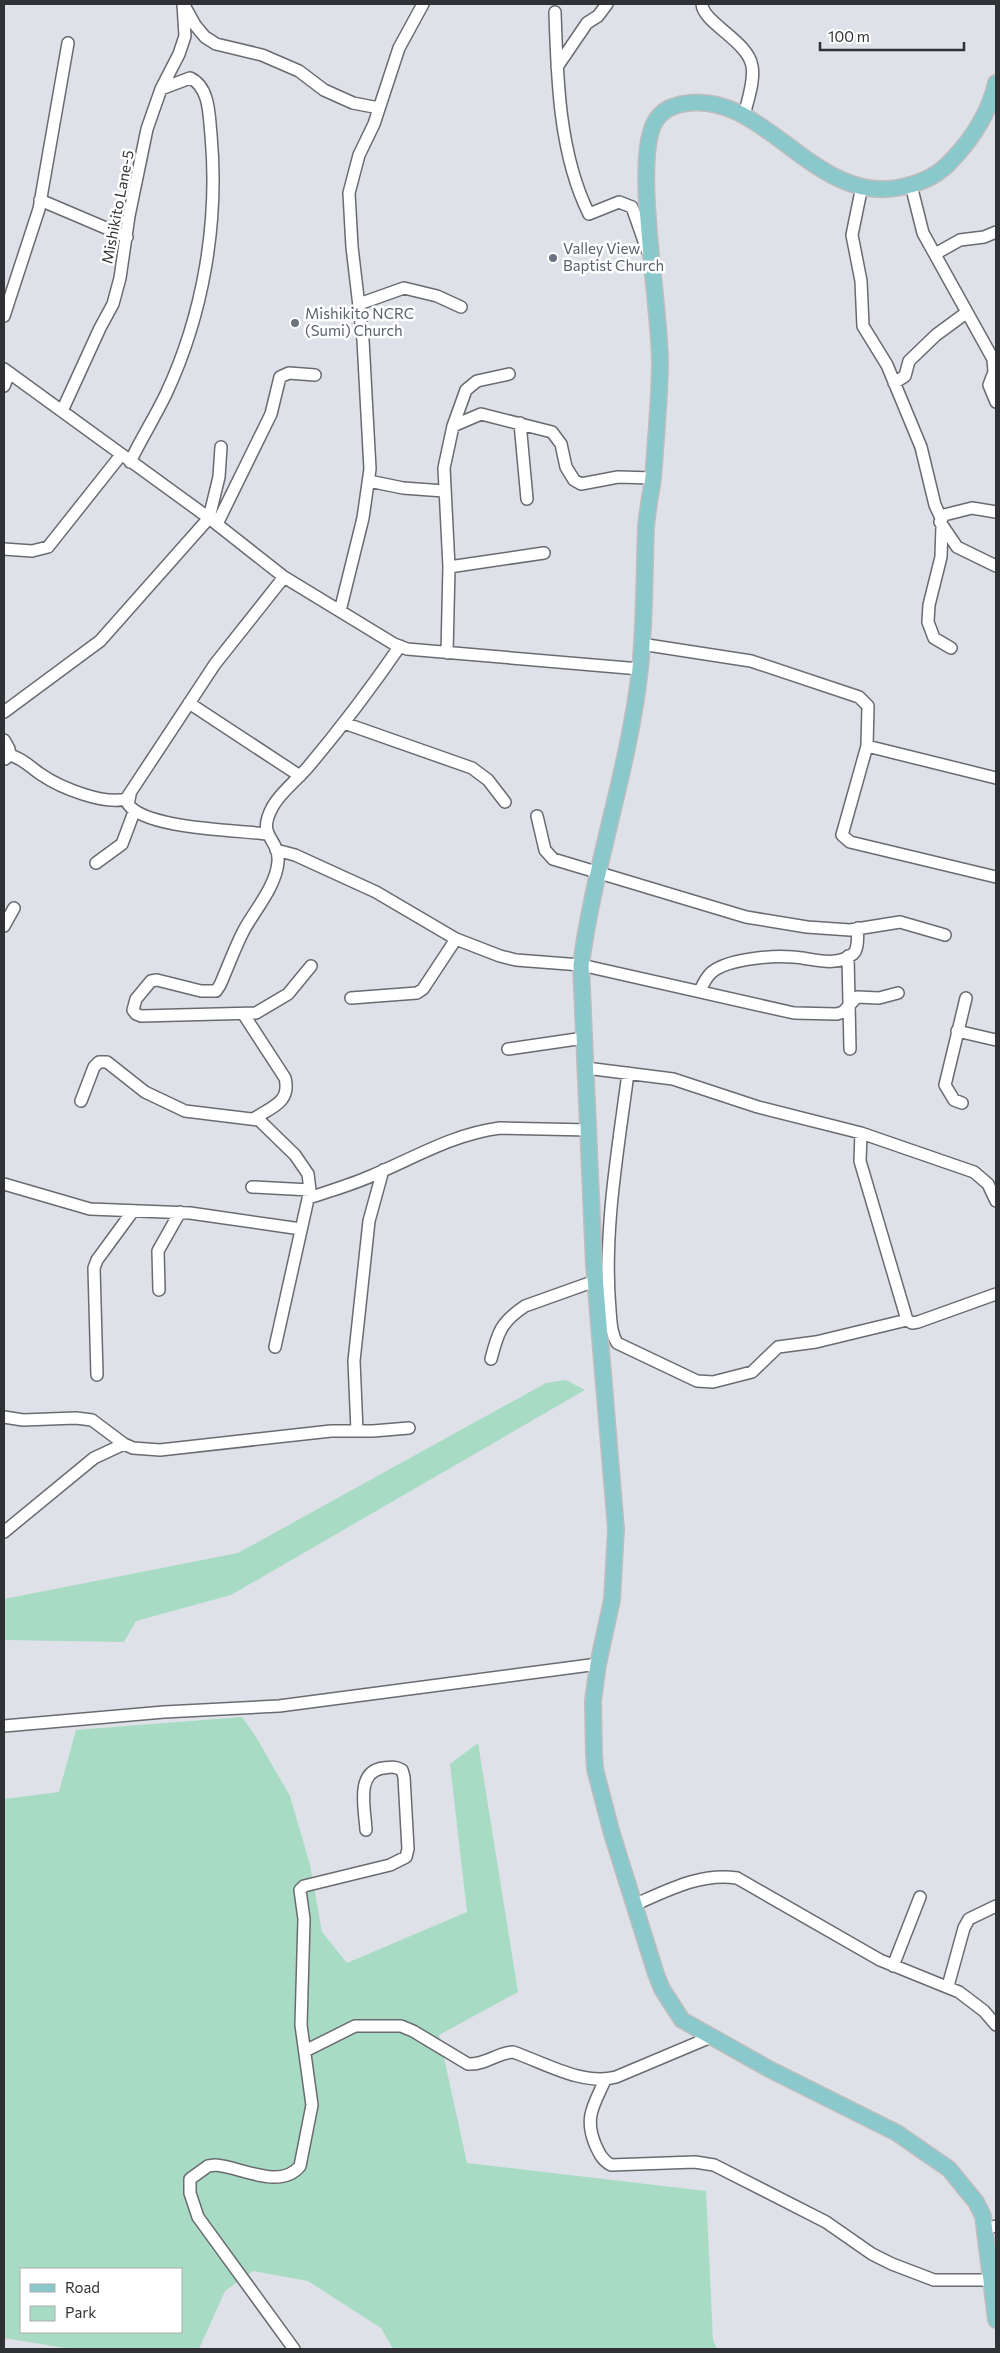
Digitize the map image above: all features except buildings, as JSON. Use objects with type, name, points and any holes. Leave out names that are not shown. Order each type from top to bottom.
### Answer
[{"type":"main road","points":[[996,83],[992,103],[969,142],[944,169],[911,185],[875,189],[835,178],[744,116],[726,108],[692,102],[669,107],[654,122],[649,134],[645,170],[660,365],[647,524],[640,669],[622,772],[588,915],[581,965],[595,1281],[616,1530],[612,1600],[598,1664],[591,1714],[596,1769],[612,1834],[656,1974],[674,2011],[682,2020],[711,2036],[897,2134],[940,2161],[949,2169],[976,2202],[991,2227],[996,2320]]},
{"type":"street","points":[[183,4],[195,25],[205,37],[216,44],[262,55],[299,71],[324,90],[353,103],[378,108]]},
{"type":"street","name":"Mishikito Lane-5","points":[[62,411],[113,304],[120,278],[147,129],[161,89],[183,44],[183,4]]},
{"type":"street","points":[[340,611],[356,549],[369,481],[369,420],[349,194],[359,156],[374,124],[399,48],[423,4]]},
{"type":"street","points":[[557,68],[587,23],[598,16],[607,4]]},
{"type":"street","points":[[702,4],[705,14],[749,56],[752,74],[744,116]]},
{"type":"street","points":[[555,12],[557,68],[570,157],[583,201],[589,214],[619,202],[632,207],[653,268]]},
{"type":"street","points":[[4,316],[22,264],[40,200],[68,43]]},
{"type":"street","points":[[4,549],[32,551],[48,547],[126,458],[165,395],[182,354],[204,278],[210,242],[213,154],[210,122],[203,89],[198,81],[190,78],[161,89]]},
{"type":"street","points":[[911,185],[920,225],[966,313],[993,359],[994,372],[988,385],[996,402]]},
{"type":"street","points":[[862,186],[852,235],[861,281],[863,326],[885,360],[922,447],[935,505],[941,522],[957,548],[996,566]]},
{"type":"street","points":[[40,200],[126,237]]},
{"type":"street","points":[[935,254],[960,240],[984,237],[996,232]]},
{"type":"street","points":[[359,304],[404,288],[437,296],[460,307]]},
{"type":"street","points":[[894,383],[905,376],[909,361],[936,335],[966,313]]},
{"type":"street","points":[[4,386],[6,371],[213,521],[284,578],[400,646],[407,649],[447,653],[640,669]]},
{"type":"street","points":[[4,712],[100,641],[213,521],[271,414],[280,378],[289,373],[315,375]]},
{"type":"street","points":[[447,653],[450,567],[444,468],[453,426],[469,385],[477,381],[509,374]]},
{"type":"street","points":[[453,426],[481,414],[520,422],[552,432],[557,436],[566,466],[577,483],[586,484],[618,477],[652,478]]},
{"type":"street","points":[[520,422],[527,499]]},
{"type":"street","points":[[213,521],[220,477],[221,447]]},
{"type":"street","points":[[369,481],[403,488],[444,491]]},
{"type":"street","points":[[951,648],[934,638],[928,622],[929,605],[941,558],[941,522],[944,515],[972,508],[996,512]]},
{"type":"street","points":[[450,567],[544,553]]},
{"type":"street","points":[[267,834],[216,830],[134,812],[128,804],[130,795],[215,664],[284,578]]},
{"type":"street","points":[[641,644],[751,661],[859,697],[868,706],[867,746],[842,828],[844,840],[996,878]]},
{"type":"street","points":[[311,966],[288,994],[263,1011],[244,1015],[141,1016],[133,1010],[136,999],[151,981],[157,980],[201,991],[216,991],[244,929],[276,870],[276,850],[267,834],[265,826],[274,805],[367,696],[400,646]]},
{"type":"street","points":[[189,703],[300,776]]},
{"type":"street","points":[[344,722],[472,768],[488,780],[505,802]]},
{"type":"street","points":[[4,740],[9,748],[7,757],[25,761],[41,775],[66,789],[118,802],[130,795]]},
{"type":"street","points":[[867,746],[996,778]]},
{"type":"street","points":[[96,863],[122,844],[134,812]]},
{"type":"street","points":[[537,816],[548,855],[553,859],[746,917],[817,928],[858,928],[900,922],[945,935]]},
{"type":"street","points":[[276,850],[294,855],[376,892],[456,939],[516,960],[581,965],[794,1013],[837,1014],[843,1012],[848,1004],[857,997],[879,998],[898,993]]},
{"type":"street","points":[[4,926],[14,908]]},
{"type":"street","points":[[700,992],[711,972],[730,963],[785,956],[830,962],[848,956],[856,950],[858,928]]},
{"type":"street","points":[[351,998],[417,993],[423,989],[456,939]]},
{"type":"street","points":[[848,956],[850,1048]]},
{"type":"street","points":[[962,1103],[954,1100],[945,1085],[966,998]]},
{"type":"street","points":[[81,1102],[94,1067],[100,1062],[107,1062],[145,1092],[185,1111],[233,1118],[255,1118],[282,1101],[286,1096],[287,1088],[285,1078],[244,1015]]},
{"type":"street","points":[[957,1031],[996,1040]]},
{"type":"street","points":[[508,1049],[584,1038]]},
{"type":"street","points":[[586,1068],[673,1079],[758,1107],[861,1133],[974,1172],[988,1184],[996,1201]]},
{"type":"street","points":[[628,1073],[613,1190],[607,1273],[612,1332],[617,1343],[697,1381],[705,1382],[752,1372],[778,1347],[823,1340],[907,1320],[912,1323],[918,1322],[996,1294]]},
{"type":"street","points":[[255,1118],[296,1154],[308,1174],[310,1194],[275,1347]]},
{"type":"street","points":[[252,1187],[310,1194],[383,1170],[441,1144],[487,1129],[589,1130]]},
{"type":"street","points":[[861,1133],[860,1161],[907,1320]]},
{"type":"street","points":[[356,1432],[354,1361],[369,1221],[383,1170]]},
{"type":"street","points":[[4,1184],[90,1209],[180,1212],[301,1229]]},
{"type":"street","points":[[97,1375],[94,1268],[97,1260],[133,1211]]},
{"type":"street","points":[[159,1290],[158,1251],[180,1212]]},
{"type":"street","points":[[491,1359],[498,1331],[515,1312],[525,1306],[595,1281]]},
{"type":"street","points":[[4,1417],[23,1420],[76,1418],[92,1420],[124,1444],[133,1448],[160,1450],[331,1431],[356,1432],[409,1428]]},
{"type":"street","points":[[4,1532],[94,1458],[124,1444]]},
{"type":"street","points":[[4,1726],[164,1712],[279,1706],[598,1664]]},
{"type":"street","points":[[294,2349],[198,2216],[190,2193],[190,2179],[194,2175],[215,2165],[260,2177],[296,2172],[300,2166],[306,2146],[312,2105],[301,2025],[304,1919],[300,1890],[304,1886],[390,1865],[406,1856],[408,1849],[402,1770],[395,1766],[378,1769],[366,1778],[364,1787],[366,1830]]},
{"type":"street","points":[[634,1905],[689,1882],[728,1876],[738,1878],[880,1960],[948,1986],[984,2011],[996,2024]]},
{"type":"street","points":[[893,1966],[920,1897]]},
{"type":"street","points":[[948,1986],[966,1924],[975,1915],[996,1906]]},
{"type":"street","points":[[305,2051],[355,2026],[401,2026],[413,2031],[468,2064],[476,2064],[505,2053],[514,2052],[582,2077],[605,2080],[711,2036]]},
{"type":"street","points":[[605,2080],[592,2108],[589,2129],[599,2154],[611,2166],[694,2162],[714,2165],[826,2222],[872,2254],[892,2264],[934,2280],[994,2286]]},
{"type":"green space","points":[[566,1380],[585,1390],[231,1595],[136,1621],[124,1642],[4,1640],[4,1599],[238,1553],[546,1383]]},
{"type":"green space","points":[[242,1717],[256,1737],[290,1796],[310,1865],[322,1932],[347,1963],[467,1912],[450,1764],[478,1743],[518,1992],[439,2035],[467,2163],[706,2191],[713,2340],[717,2349],[393,2349],[381,2328],[308,2281],[253,2271],[225,2291],[199,2349],[72,2349],[4,2338],[4,1799],[59,1792],[76,1730]]},
{"type":"place","name":"Valley View Baptist Church","points":[[553,258]]},
{"type":"place","name":"Mishikito NCRC (Sumi) Church","points":[[295,323]]}]
